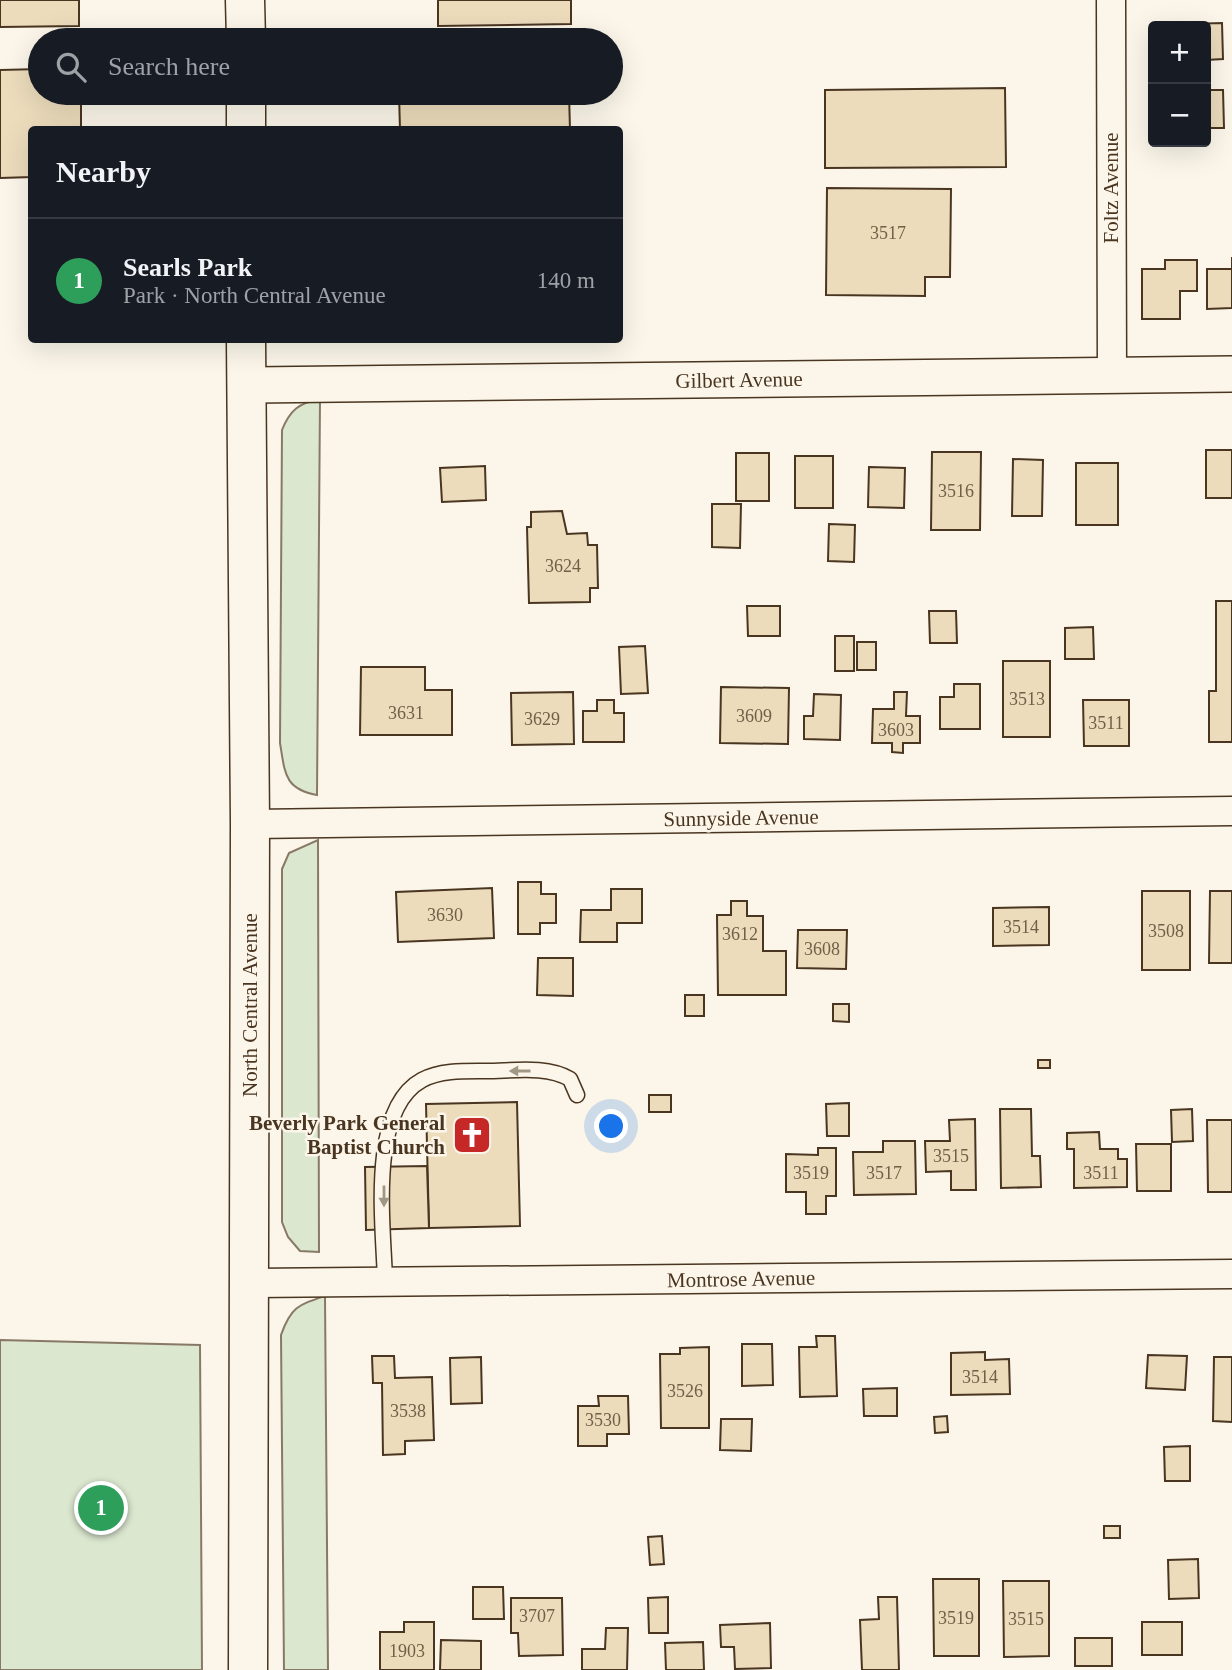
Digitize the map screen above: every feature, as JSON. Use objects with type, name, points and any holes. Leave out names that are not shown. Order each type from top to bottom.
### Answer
[{"type":"main road","points":[[246,0],[246,28]]},
{"type":"main road","points":[[246,105],[246,126]]},
{"type":"main road","name":"North Central Avenue","points":[[246,343],[250,824],[248,1670]]},
{"type":"street","name":"Foltz Avenue","points":[[1111,0],[1112,376]]},
{"type":"street","name":"Gilbert Avenue","points":[[246,385],[1232,374]]},
{"type":"street","name":"Sunnyside Avenue","points":[[250,824],[1232,811]]},
{"type":"street","name":"Montrose Avenue","points":[[250,1283],[1232,1274]]},
{"type":"lane","points":[[385,1282],[385,1146],[390,1122],[411,1088],[440,1074],[551,1071],[570,1079],[577,1095]]},
{"type":"green space","points":[[320,399],[317,795],[298,789],[292,784],[285,771],[280,743],[282,430],[296,408]]},
{"type":"green space","points":[[318,840],[319,1252],[300,1251],[288,1237],[282,1222],[282,869],[289,853]]},
{"type":"green space","points":[[325,1296],[328,1670],[284,1670],[281,1335],[288,1318],[297,1308]]},
{"type":"green space","points":[[0,1340],[200,1345],[202,1670],[0,1670]]},
{"type":"building","points":[[0,0],[79,0],[79,26],[0,27]]},
{"type":"building","points":[[438,0],[571,0],[571,24],[438,26]]},
{"type":"building","points":[[1211,23],[1222,23],[1223,59],[1211,60]]},
{"type":"building","points":[[28,69],[28,105],[81,105],[81,126],[28,126],[28,177],[0,178],[0,70]]},
{"type":"building","points":[[1005,88],[1006,167],[825,168],[825,90]]},
{"type":"building","points":[[1211,90],[1223,90],[1224,128],[1211,128]]},
{"type":"building","points":[[399,105],[569,105],[570,126],[400,126]]},
{"type":"building","points":[[827,188],[951,189],[950,277],[925,277],[925,296],[826,295]]},
{"type":"building","points":[[1165,260],[1197,260],[1197,291],[1180,291],[1180,319],[1142,319],[1142,269],[1165,269]]},
{"type":"building","points":[[1207,269],[1232,269],[1232,308],[1207,309]]},
{"type":"building","points":[[1206,450],[1232,450],[1232,498],[1206,498]]},
{"type":"building","points":[[932,452],[981,452],[980,530],[931,530]]},
{"type":"building","points":[[736,453],[769,453],[769,501],[736,501]]},
{"type":"building","points":[[795,456],[833,456],[833,508],[795,508]]},
{"type":"building","points":[[1013,459],[1043,460],[1042,516],[1012,516]]},
{"type":"building","points":[[1076,463],[1118,463],[1118,525],[1076,525]]},
{"type":"building","points":[[485,466],[486,500],[442,502],[440,468]]},
{"type":"building","points":[[869,467],[905,468],[904,508],[868,507]]},
{"type":"building","points":[[712,504],[741,504],[740,548],[712,547]]},
{"type":"building","points":[[562,511],[567,534],[587,533],[588,545],[597,545],[598,588],[590,588],[590,602],[529,603],[527,527],[531,527],[531,512]]},
{"type":"building","points":[[829,524],[855,525],[854,562],[828,561]]},
{"type":"building","points":[[1216,601],[1232,601],[1232,742],[1209,742],[1209,691],[1216,691]]},
{"type":"building","points":[[747,606],[780,606],[780,636],[748,636]]},
{"type":"building","points":[[929,611],[956,611],[957,643],[930,643]]},
{"type":"building","points":[[1093,627],[1094,659],[1065,659],[1065,628]]},
{"type":"building","points":[[835,636],[854,636],[854,671],[835,671]]},
{"type":"building","points":[[857,642],[876,642],[876,670],[857,670]]},
{"type":"building","points":[[645,646],[648,693],[621,694],[619,647]]},
{"type":"building","points":[[1003,661],[1050,661],[1050,737],[1003,737]]},
{"type":"building","points":[[361,667],[425,667],[425,690],[452,690],[452,735],[360,735]]},
{"type":"building","points":[[954,684],[980,684],[980,729],[940,729],[940,697],[954,697]]},
{"type":"building","points":[[721,687],[789,688],[788,744],[720,743]]},
{"type":"building","points":[[573,692],[574,744],[512,745],[511,693]]},
{"type":"building","points":[[894,692],[907,692],[906,716],[920,716],[920,743],[903,743],[903,753],[892,752],[892,743],[872,743],[873,709],[894,709]]},
{"type":"building","points":[[814,694],[841,695],[840,740],[804,739],[804,716],[813,716]]},
{"type":"building","points":[[597,700],[614,700],[614,713],[624,713],[624,742],[583,742],[583,711],[597,711]]},
{"type":"building","points":[[1083,700],[1129,700],[1129,746],[1084,746]]},
{"type":"building","points":[[518,882],[541,882],[541,894],[556,894],[556,923],[540,923],[540,934],[518,934]]},
{"type":"building","points":[[492,888],[494,938],[398,942],[396,892]]},
{"type":"building","points":[[611,889],[642,889],[642,923],[617,923],[617,942],[580,942],[581,910],[611,910]]},
{"type":"building","points":[[1142,891],[1190,891],[1190,970],[1142,970]]},
{"type":"building","points":[[1210,891],[1232,891],[1232,963],[1209,963]]},
{"type":"building","points":[[731,901],[747,901],[747,916],[763,916],[763,951],[786,951],[786,995],[718,995],[717,915],[731,915]]},
{"type":"building","points":[[1049,907],[1049,945],[993,946],[993,908]]},
{"type":"building","points":[[798,930],[847,930],[846,969],[797,968]]},
{"type":"building","points":[[538,958],[573,958],[573,996],[537,995]]},
{"type":"building","points":[[685,995],[704,995],[704,1016],[685,1016]]},
{"type":"building","points":[[833,1004],[849,1004],[849,1022],[833,1021]]},
{"type":"building","points":[[1038,1060],[1050,1060],[1050,1068],[1038,1068]]},
{"type":"building","points":[[649,1095],[671,1095],[671,1112],[649,1112]]},
{"type":"building","name":"Beverly Park General Baptist Church","points":[[517,1102],[520,1226],[429,1228],[426,1104]]},
{"type":"building","points":[[849,1103],[849,1136],[827,1136],[826,1104]]},
{"type":"building","points":[[1000,1109],[1031,1109],[1032,1156],[1040,1156],[1041,1187],[1001,1188]]},
{"type":"building","points":[[1192,1109],[1193,1141],[1172,1142],[1171,1110]]},
{"type":"building","points":[[975,1119],[976,1190],[951,1190],[951,1171],[926,1172],[925,1141],[950,1141],[949,1120]]},
{"type":"building","points":[[1207,1120],[1232,1120],[1232,1192],[1208,1192]]},
{"type":"building","points":[[1099,1132],[1100,1149],[1118,1149],[1118,1159],[1127,1159],[1127,1187],[1074,1188],[1074,1149],[1067,1149],[1067,1133]]},
{"type":"building","points":[[883,1141],[915,1141],[916,1194],[854,1195],[853,1152],[883,1152]]},
{"type":"building","points":[[1136,1144],[1171,1144],[1171,1191],[1137,1191]]},
{"type":"building","points":[[818,1148],[836,1148],[836,1196],[826,1196],[826,1214],[806,1214],[806,1192],[786,1192],[786,1154],[818,1155]]},
{"type":"building","points":[[427,1166],[429,1228],[366,1230],[365,1167]]},
{"type":"building","points":[[816,1336],[835,1336],[837,1396],[800,1397],[799,1347],[817,1347]]},
{"type":"building","points":[[742,1344],[772,1344],[773,1385],[742,1386]]},
{"type":"building","points":[[709,1347],[709,1428],[661,1428],[660,1354],[680,1354],[680,1348]]},
{"type":"building","points":[[985,1352],[985,1360],[1009,1359],[1010,1394],[951,1395],[951,1353]]},
{"type":"building","points":[[1148,1355],[1187,1356],[1185,1390],[1146,1388]]},
{"type":"building","points":[[372,1356],[394,1356],[395,1378],[432,1377],[434,1440],[405,1441],[405,1454],[383,1455],[382,1383],[373,1383]]},
{"type":"building","points":[[481,1357],[482,1403],[451,1404],[450,1358]]},
{"type":"building","points":[[1214,1357],[1232,1357],[1232,1422],[1213,1421]]},
{"type":"building","points":[[897,1388],[897,1416],[864,1416],[863,1389]]},
{"type":"building","points":[[598,1396],[628,1396],[629,1434],[607,1434],[607,1446],[578,1446],[578,1406],[599,1406]]},
{"type":"building","points":[[947,1416],[948,1432],[935,1433],[934,1417]]},
{"type":"building","points":[[721,1419],[752,1419],[751,1451],[720,1450]]},
{"type":"building","points":[[1190,1446],[1190,1481],[1165,1481],[1164,1447]]},
{"type":"building","points":[[1104,1526],[1120,1526],[1120,1538],[1104,1538]]},
{"type":"building","points":[[662,1536],[664,1564],[650,1565],[648,1537]]},
{"type":"building","points":[[1198,1559],[1199,1598],[1169,1599],[1168,1560]]},
{"type":"building","points":[[933,1579],[979,1579],[979,1656],[934,1656]]},
{"type":"building","points":[[1003,1581],[1049,1581],[1049,1656],[1004,1657]]},
{"type":"building","points":[[473,1587],[503,1587],[504,1619],[473,1619]]},
{"type":"building","points":[[668,1597],[668,1633],[649,1633],[648,1598]]},
{"type":"building","points":[[878,1597],[897,1597],[899,1670],[862,1670],[860,1620],[879,1619]]},
{"type":"building","points":[[511,1598],[562,1598],[563,1655],[519,1656],[518,1633],[511,1633]]},
{"type":"building","points":[[404,1622],[434,1622],[434,1670],[380,1670],[380,1632],[404,1632]]},
{"type":"building","points":[[1142,1622],[1182,1622],[1182,1655],[1142,1655]]},
{"type":"building","points":[[770,1623],[771,1668],[735,1669],[734,1647],[721,1647],[720,1625]]},
{"type":"building","points":[[606,1628],[628,1628],[627,1670],[582,1670],[582,1649],[605,1649]]},
{"type":"building","points":[[1075,1638],[1112,1638],[1112,1666],[1075,1666]]},
{"type":"building","points":[[441,1640],[481,1641],[481,1670],[440,1670]]},
{"type":"building","points":[[703,1642],[704,1670],[666,1670],[665,1643]]},
{"type":"place","name":"Beverly Park General Baptist Church","points":[[472,1135]]},
{"type":"place","name":"Searls Park","points":[[101,1508]]}]
